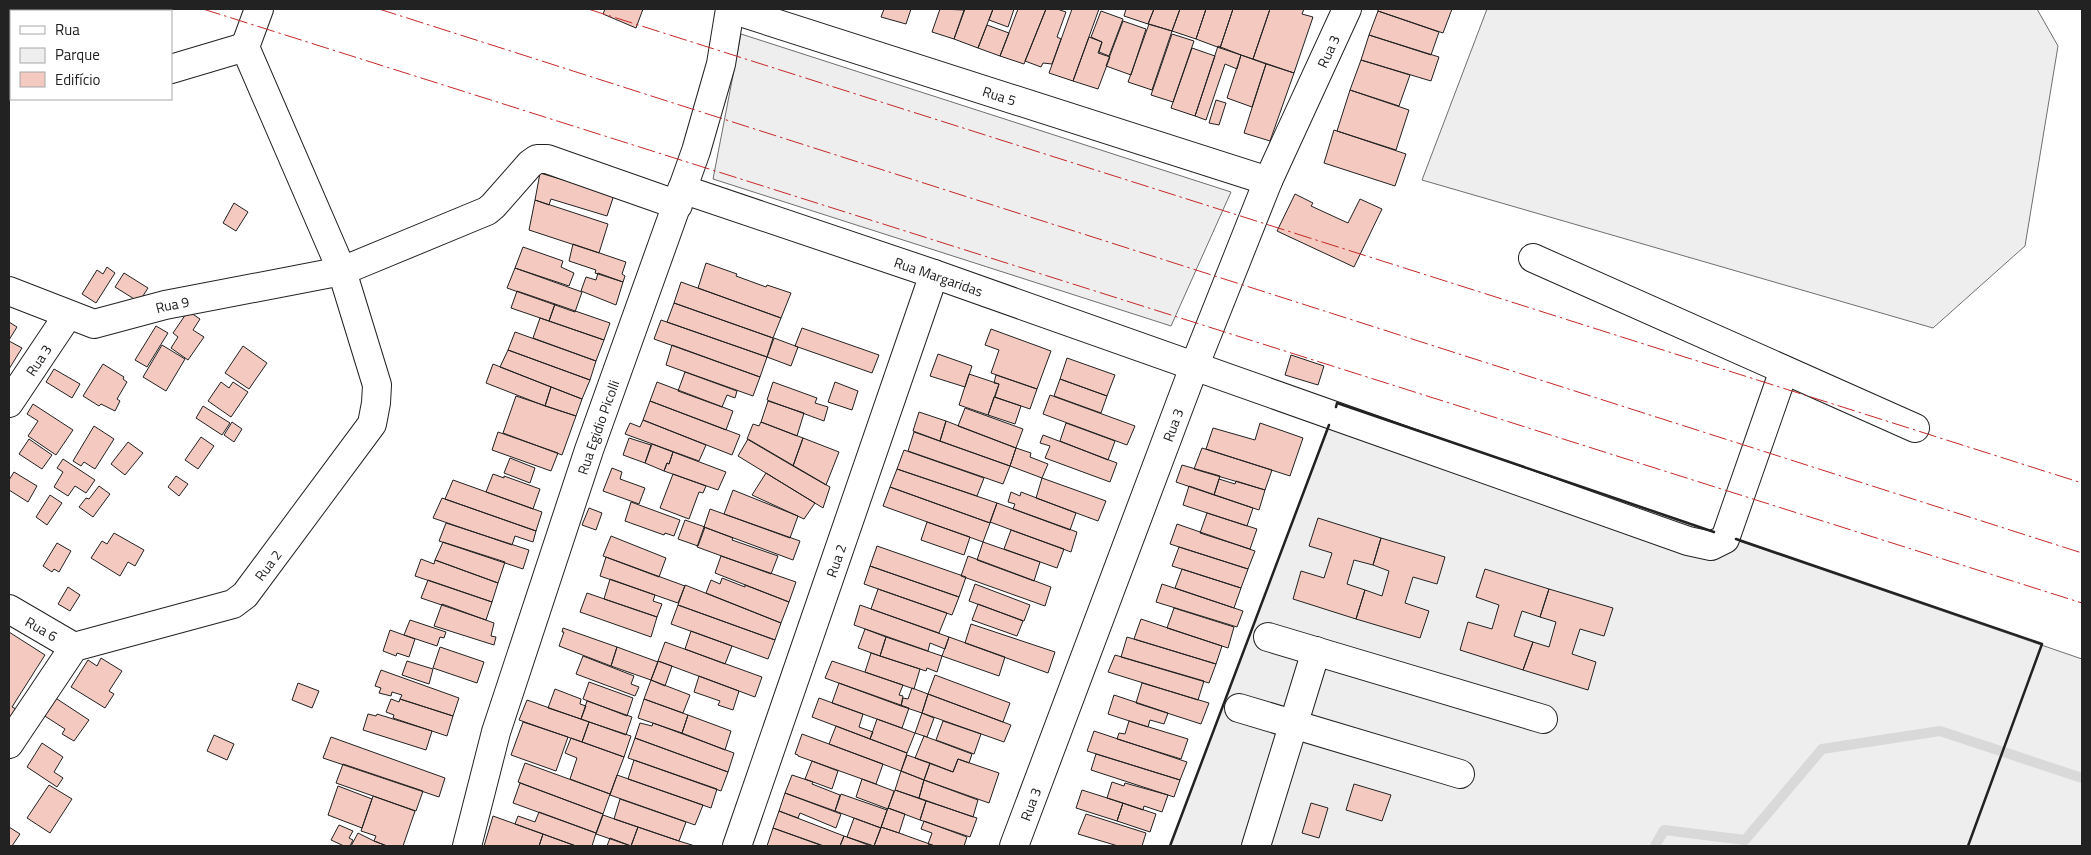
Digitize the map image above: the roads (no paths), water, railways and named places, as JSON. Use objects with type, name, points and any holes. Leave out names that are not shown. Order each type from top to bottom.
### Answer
[{"type":"street","points":[[172,69],[245,47],[259,9]]},
{"type":"street","name":"Rua 5","points":[[730,9],[1268,181]]},
{"type":"street","name":"Rua Egidio Picolli","points":[[467,846],[496,732],[589,450],[696,151],[721,64],[730,9]]},
{"type":"street","name":"Rua 3","points":[[1014,846],[1194,368],[1268,181],[1346,9]]},
{"type":"street","name":"Rua 2","points":[[74,647],[233,604],[249,590],[372,424],[377,385],[342,271],[245,47]]},
{"type":"street","name":"Rua Margaridas","points":[[342,271],[486,211],[493,206],[530,164],[537,160],[547,159],[934,274],[1194,368],[1688,541],[1711,546],[1725,538],[1784,370]]},
{"type":"street","points":[[1533,258],[1915,428]]},
{"type":"street","name":"Rua 9","points":[[9,291],[94,324],[165,305],[342,271]]},
{"type":"street","name":"Rua 2","points":[[738,846],[934,274]]},
{"type":"street","name":"Rua 3","points":[[9,403],[68,315]]},
{"type":"street","name":"Rua 6","points":[[9,609],[74,647]]},
{"type":"street","points":[[1268,637],[1542,719]]},
{"type":"street","points":[[9,744],[74,647]]},
{"type":"street","points":[[1256,846],[1316,651]]},
{"type":"street","points":[[1239,708],[1460,774]]},
{"type":"waterway","points":[[1655,846],[1664,830],[1745,840],[1822,749],[1940,731],[2082,778]]}]
